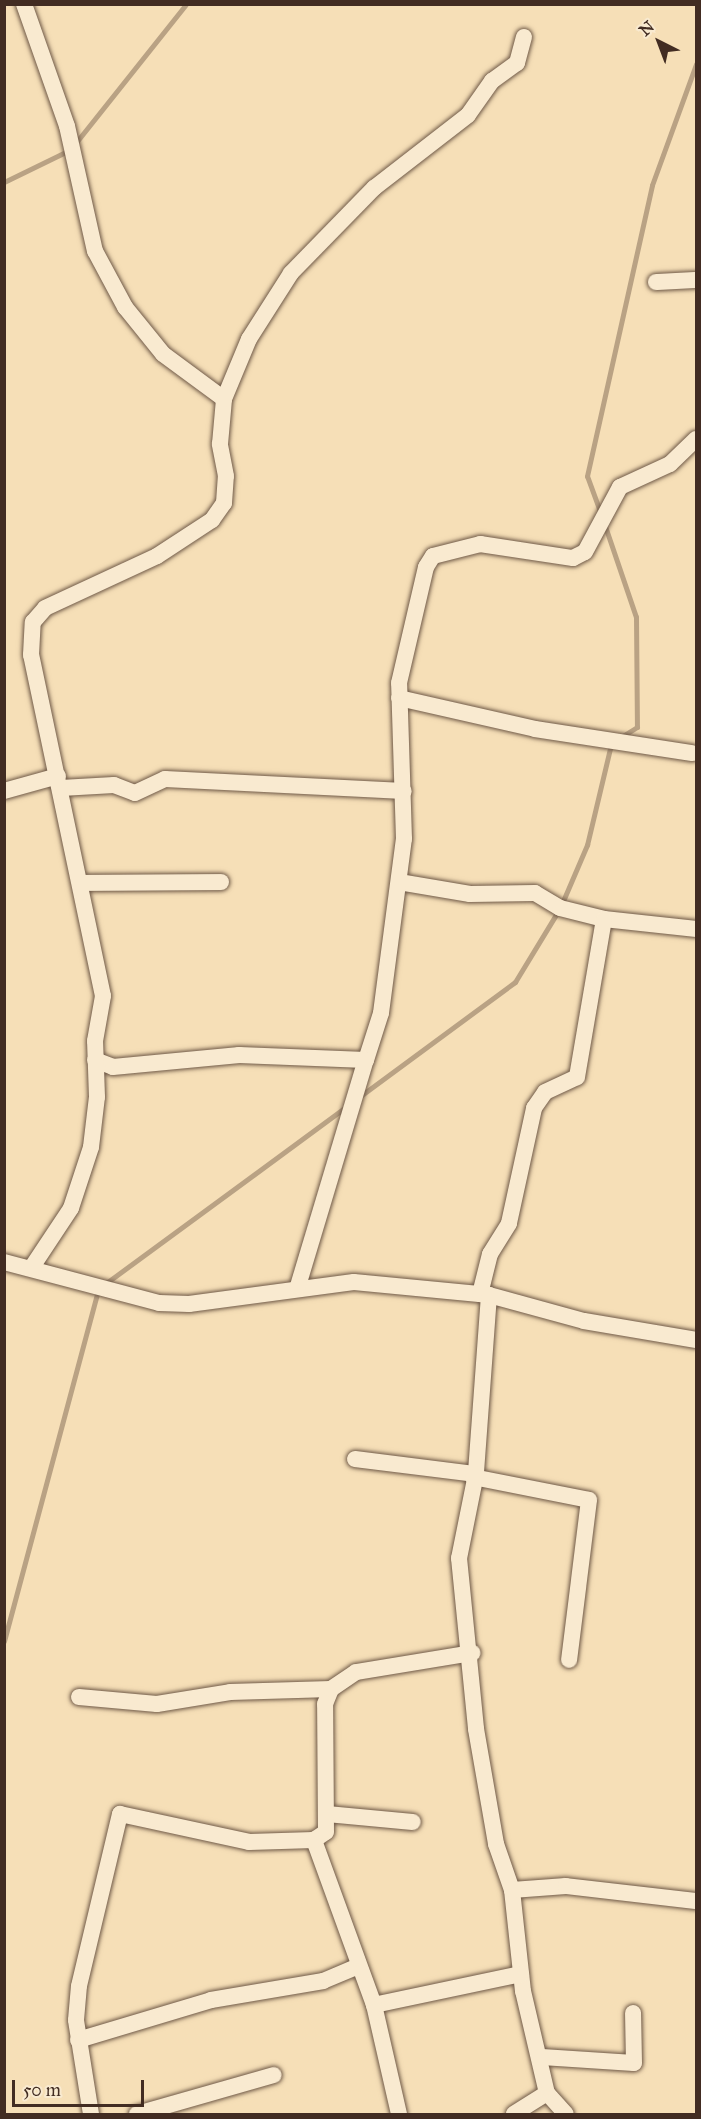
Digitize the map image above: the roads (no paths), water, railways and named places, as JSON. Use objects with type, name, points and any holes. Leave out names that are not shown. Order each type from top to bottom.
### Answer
[{"type":"street","points":[[24,4],[67,126],[95,251],[125,307],[163,354],[224,399]]},
{"type":"street","points":[[32,1268],[71,1208],[91,1147],[95,1060],[103,996],[32,655],[33,621],[45,608],[157,556],[212,520],[224,503],[224,399],[249,339],[291,273],[374,188],[468,115],[492,81],[517,63],[524,38]]},
{"type":"street","points":[[656,282],[696,280]]},
{"type":"street","points":[[298,1286],[381,1012],[399,882],[404,791],[399,698],[426,567],[433,556],[480,544],[573,558],[585,552],[620,487],[670,464],[696,439]]},
{"type":"street","points":[[399,698],[535,729],[693,753]]},
{"type":"street","points":[[4,791],[59,782],[114,785],[135,793],[165,778],[404,791]]},
{"type":"street","points":[[80,883],[221,882]]},
{"type":"street","points":[[399,882],[470,894],[535,893],[560,908],[604,919],[696,929]]},
{"type":"street","points":[[566,2115],[547,2093],[542,2057],[522,1974],[512,1890],[496,1844],[477,1729],[472,1653],[459,1558],[475,1476],[484,1295],[490,1254],[509,1223],[534,1108],[545,1092],[577,1077],[604,919]]},
{"type":"street","points":[[95,1060],[114,1067],[239,1055],[366,1060]]},
{"type":"street","points":[[4,1262],[159,1303],[189,1304],[298,1286],[354,1282],[484,1295],[584,1321],[696,1340]]},
{"type":"street","points":[[355,1459],[475,1476],[589,1500],[568,1660]]},
{"type":"street","points":[[79,1697],[157,1704],[230,1692],[331,1689],[356,1672],[472,1653]]},
{"type":"street","points":[[92,2115],[78,2040],[79,1986],[120,1814],[249,1842],[314,1840],[326,1832],[325,1704],[331,1689]]},
{"type":"street","points":[[327,1814],[413,1822]]},
{"type":"street","points":[[314,1840],[374,2005],[399,2115]]},
{"type":"street","points":[[512,1890],[566,1886],[696,1901]]},
{"type":"street","points":[[78,2040],[211,2000],[323,1981],[358,1966]]},
{"type":"street","points":[[374,2005],[522,1974]]},
{"type":"street","points":[[542,2057],[634,2063],[633,2013]]},
{"type":"street","points":[[137,2115],[274,2075]]},
{"type":"street","points":[[514,2115],[547,2093]]},
{"type":"waterway","points":[[4,182],[70,150],[186,4]]},
{"type":"waterway","points":[[601,514],[587,476],[652,185],[696,64]]},
{"type":"waterway","points":[[605,526],[636,617],[637,727],[621,737]]},
{"type":"waterway","points":[[359,1097],[515,982],[560,908],[587,845],[611,744]]},
{"type":"waterway","points":[[4,1641],[98,1289],[347,1106]]}]
